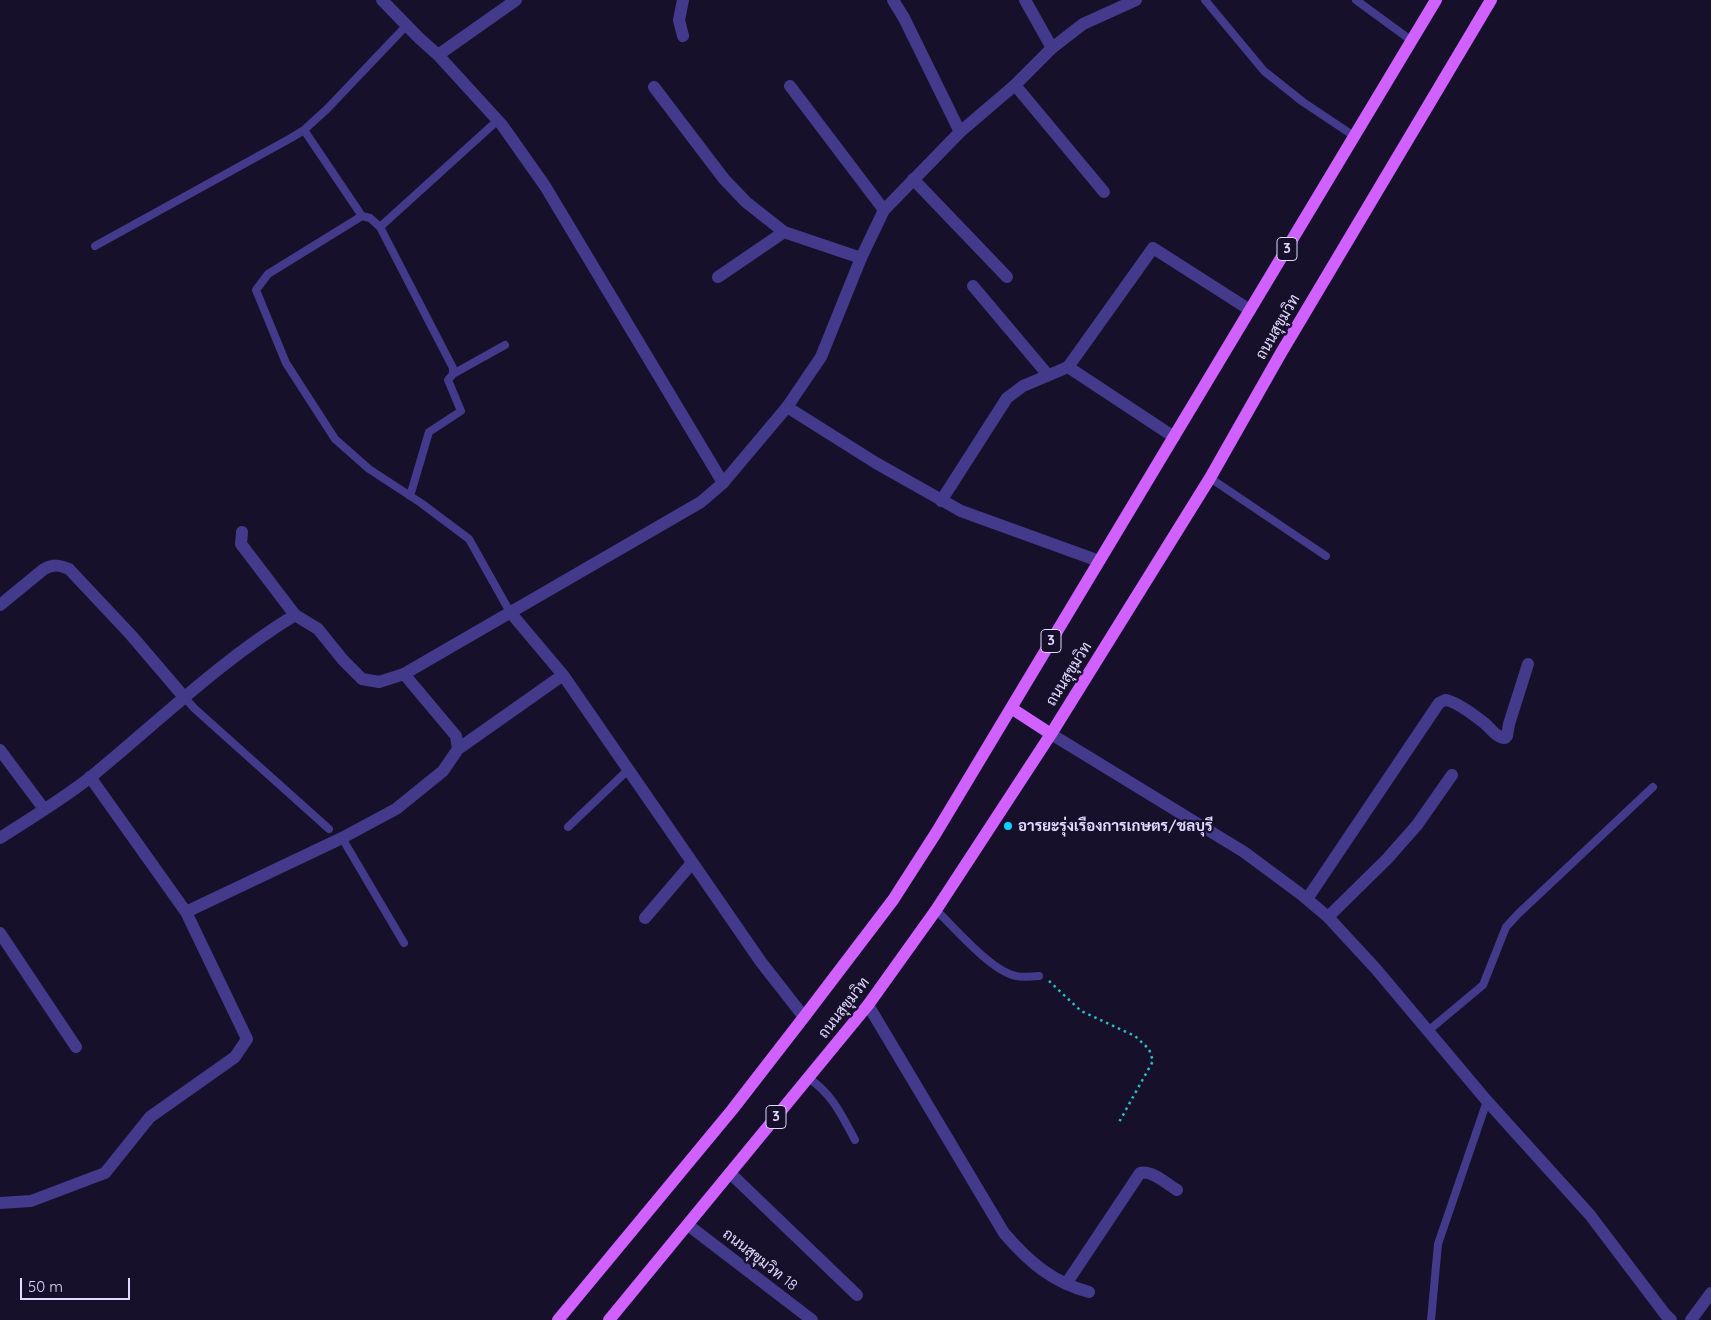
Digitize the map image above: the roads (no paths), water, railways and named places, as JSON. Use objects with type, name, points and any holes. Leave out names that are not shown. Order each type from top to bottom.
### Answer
[{"type":"main road","name":"ถนนสุขุมวิท","points":[[558,1320],[732,1110],[893,900],[936,833],[1436,0]]},
{"type":"main road","name":"ถนนสุขุมวิท","points":[[609,1320],[868,1005],[936,910],[1051,734],[1210,478],[1286,345],[1491,0]]},
{"type":"main road","points":[[1011,708],[1051,734]]},
{"type":"street","points":[[382,0],[498,120],[545,186],[723,483]]},
{"type":"street","points":[[438,56],[516,0]]},
{"type":"street","points":[[683,0],[680,20],[683,36]]},
{"type":"street","points":[[893,0],[904,18],[960,132]]},
{"type":"street","points":[[1026,0],[1052,48]]},
{"type":"street","points":[[242,532],[241,544],[295,615],[318,629],[343,660],[362,679],[379,682],[404,674],[701,502],[723,483],[787,407],[821,357],[861,258],[884,210],[960,132],[1015,85],[1052,48],[1083,24],[1136,0]]},
{"type":"street","points":[[1015,85],[1104,192]]},
{"type":"street","points":[[790,86],[884,210]]},
{"type":"street","points":[[654,87],[729,185],[746,202],[784,232],[861,258]]},
{"type":"street","points":[[913,179],[1008,276]]},
{"type":"street","points":[[718,278],[784,232]]},
{"type":"street","points":[[941,500],[1008,398],[1023,386],[1068,367],[1153,248],[1250,310]]},
{"type":"street","points":[[973,286],[1048,375]]},
{"type":"street","points":[[1068,367],[1174,437]]},
{"type":"street","points":[[787,407],[961,511],[1099,561]]},
{"type":"street","points":[[0,605],[51,565],[58,565],[69,569],[131,635],[184,697]]},
{"type":"street","points":[[510,612],[563,675],[761,962],[804,1017]]},
{"type":"street","points":[[0,838],[90,777],[184,697],[268,632],[295,615]]},
{"type":"street","points":[[1308,899],[1439,703],[1445,700],[1452,702],[1483,722],[1500,738],[1505,738],[1528,664]]},
{"type":"street","points":[[404,674],[456,736],[458,749]]},
{"type":"street","points":[[186,912],[342,838],[396,809],[443,771],[458,749],[563,675]]},
{"type":"street","points":[[1051,734],[1244,852],[1308,899],[1328,917],[1376,968],[1487,1101],[1590,1215],[1665,1318]]},
{"type":"street","points":[[0,750],[44,809]]},
{"type":"street","points":[[1328,917],[1388,859],[1417,825],[1452,775]]},
{"type":"street","points":[[0,1203],[31,1201],[105,1173],[150,1117],[235,1057],[247,1039],[186,912],[90,777]]},
{"type":"street","points":[[645,918],[692,863]]},
{"type":"street","points":[[0,933],[76,1047]]},
{"type":"street","points":[[868,1005],[1004,1233],[1023,1255],[1044,1272],[1066,1284],[1089,1292]]},
{"type":"street","points":[[730,1173],[856,1295]]},
{"type":"street","points":[[1066,1284],[1140,1173],[1151,1174],[1177,1190]]},
{"type":"street","name":"ถนนสุขุมวิท 18","points":[[688,1225],[812,1320]]},
{"type":"street","points":[[1691,1320],[1711,1293]]},
{"type":"lane","points":[[1205,0],[1264,71],[1303,102],[1354,136]]},
{"type":"lane","points":[[1356,0],[1412,41]]},
{"type":"lane","points":[[95,246],[304,130],[406,26]]},
{"type":"lane","points":[[380,227],[498,120]]},
{"type":"lane","points":[[304,130],[362,216],[370,218],[380,227],[453,368],[453,374]]},
{"type":"lane","points":[[362,216],[268,274],[256,290],[286,363],[335,439],[370,469],[469,539],[510,612]]},
{"type":"lane","points":[[410,496],[429,432],[461,411],[448,380],[453,374],[506,345]]},
{"type":"lane","points":[[1210,478],[1326,556]]},
{"type":"lane","points":[[184,697],[195,710],[329,829]]},
{"type":"lane","points":[[568,827],[628,770]]},
{"type":"lane","points":[[1428,1031],[1483,985],[1506,927],[1653,787]]},
{"type":"lane","points":[[342,838],[404,943]]},
{"type":"lane","points":[[936,910],[1002,972],[1017,977],[1039,976]]},
{"type":"lane","points":[[808,1078],[828,1094],[855,1140]]},
{"type":"lane","points":[[1431,1320],[1438,1244],[1487,1101]]},
{"type":"place","name":"อารยะรุ่งเรืองการเกษตร/ชลบุรี","points":[[1008,826]]}]
